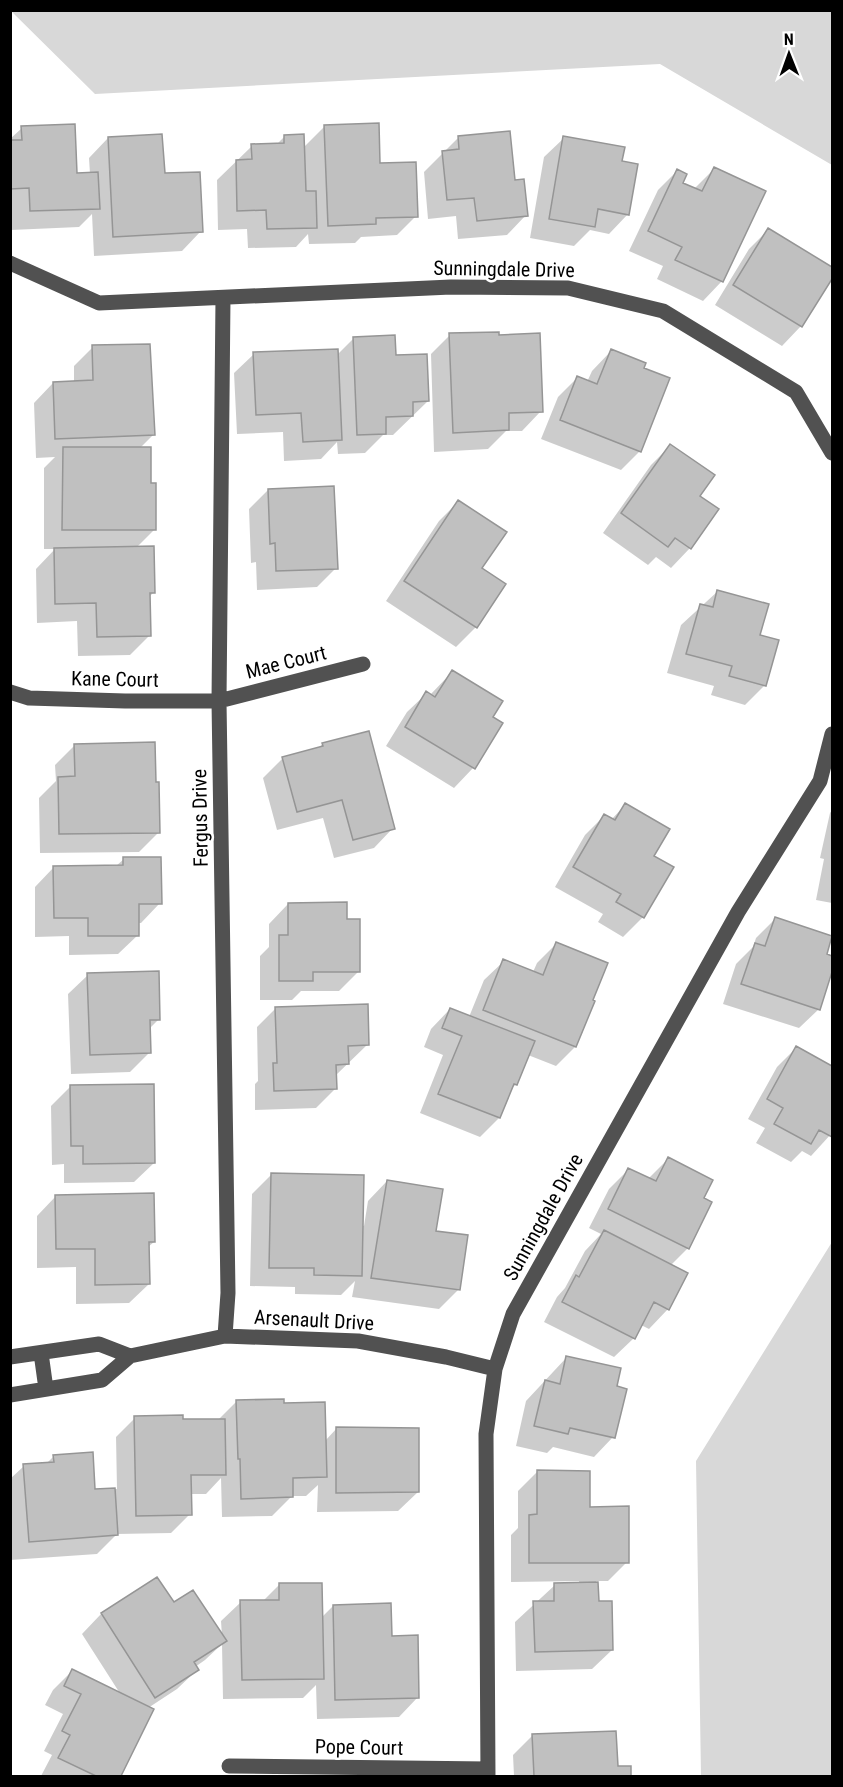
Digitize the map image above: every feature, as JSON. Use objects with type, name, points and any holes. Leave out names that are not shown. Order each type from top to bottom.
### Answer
[{"type":"street","name":"Sunningdale Drive","points":[[10,263],[99,303],[451,287],[567,288],[663,311],[796,392],[832,453]]},
{"type":"street","name":"Fergus Drive","points":[[223,298],[219,701],[228,1293],[225,1336]]},
{"type":"street","name":"Mae Court","points":[[219,701],[363,664]]},
{"type":"street","name":"Kane Court","points":[[10,692],[29,698],[219,701]]},
{"type":"street","name":"Sunningdale Drive","points":[[488,1773],[486,1434],[495,1370],[513,1314],[738,912],[820,781],[832,734]]},
{"type":"street","name":"Arsenault Drive","points":[[10,1395],[102,1380],[130,1356],[225,1336],[358,1341],[446,1357],[495,1370]]},
{"type":"street","points":[[10,1357],[99,1344],[130,1356]]},
{"type":"street","points":[[41,1353],[46,1389]]},
{"type":"street","name":"Pope Court","points":[[229,1766],[488,1773]]},
{"type":"shaded area","points":[[11,11],[832,11],[832,165],[660,64],[95,94]]},
{"type":"shaded area","points":[[832,1242],[832,1776],[701,1776],[696,1461]]},
{"type":"building","points":[[379,123],[380,163],[416,162],[418,217],[376,218],[376,224],[328,226],[324,125]]},
{"type":"building","points":[[75,124],[77,173],[98,172],[100,209],[30,211],[29,188],[10,189],[10,140],[22,140],[21,126]]},
{"type":"building","points":[[510,131],[515,180],[524,179],[528,216],[477,221],[474,198],[447,200],[442,151],[459,149],[458,136]]},
{"type":"building","points":[[162,134],[165,173],[200,172],[203,232],[113,237],[108,137]]},
{"type":"building","points":[[304,134],[306,191],[316,191],[317,228],[267,229],[266,210],[237,211],[236,160],[252,159],[251,144],[284,143],[284,135]]},
{"type":"building","points":[[563,136],[625,147],[622,161],[638,164],[629,215],[598,209],[595,227],[549,219]]},
{"type":"building","points":[[714,167],[766,191],[723,282],[675,260],[682,247],[648,231],[677,169],[687,174],[683,183],[702,191]]},
{"type":"building","points":[[768,228],[832,267],[832,279],[802,327],[733,285]]},
{"type":"building","points":[[499,332],[499,335],[540,333],[543,412],[509,413],[509,430],[453,433],[449,333]]},
{"type":"building","points":[[395,335],[396,355],[427,354],[429,401],[413,402],[413,416],[386,417],[386,434],[357,435],[353,337]]},
{"type":"building","points":[[150,344],[155,435],[55,439],[53,382],[93,380],[92,345]]},
{"type":"building","points":[[338,349],[342,440],[303,442],[301,413],[256,415],[253,352]]},
{"type":"building","points":[[611,349],[646,363],[644,368],[670,378],[641,452],[560,420],[577,376],[597,384]]},
{"type":"building","points":[[670,444],[715,475],[700,496],[719,509],[691,549],[675,538],[668,547],[621,513]]},
{"type":"building","points":[[63,447],[151,447],[151,483],[156,483],[156,530],[62,530]]},
{"type":"building","points":[[334,486],[338,569],[276,571],[275,543],[270,544],[268,489]]},
{"type":"building","points":[[458,500],[507,532],[482,568],[506,584],[477,628],[404,581]]},
{"type":"building","points":[[154,546],[155,593],[150,593],[151,636],[97,637],[96,603],[55,604],[54,548]]},
{"type":"building","points":[[717,590],[769,604],[760,635],[779,640],[766,686],[729,676],[732,666],[686,654],[700,604],[713,607]]},
{"type":"building","points":[[452,670],[503,701],[493,717],[503,723],[475,769],[405,727],[426,691],[435,697]]},
{"type":"building","points":[[369,731],[395,829],[353,840],[342,800],[297,812],[282,757],[323,746],[322,743]]},
{"type":"building","points":[[155,742],[160,833],[59,834],[58,777],[75,776],[74,744]]},
{"type":"building","points":[[625,803],[670,829],[654,856],[674,867],[644,918],[616,902],[621,894],[573,867],[604,814],[615,820]]},
{"type":"building","points":[[123,857],[161,857],[162,904],[139,904],[139,936],[88,936],[88,918],[54,918],[53,866],[123,865]]},
{"type":"building","points":[[347,902],[347,919],[360,919],[360,972],[313,972],[313,981],[279,981],[279,935],[288,935],[288,903]]},
{"type":"building","points":[[775,917],[832,936],[827,954],[832,956],[832,972],[820,1010],[741,984],[755,943],[765,946]]},
{"type":"building","points":[[556,942],[608,963],[576,1047],[483,1010],[503,959],[543,975]]},
{"type":"building","points":[[159,971],[160,1020],[150,1020],[151,1053],[90,1055],[87,973]]},
{"type":"building","points":[[368,1004],[369,1045],[348,1046],[349,1064],[336,1065],[337,1089],[274,1091],[273,1063],[277,1063],[275,1007]]},
{"type":"building","points":[[450,1008],[535,1041],[517,1085],[514,1084],[500,1118],[438,1094],[462,1036],[442,1028]]},
{"type":"building","points":[[796,1046],[832,1066],[832,1137],[819,1130],[811,1144],[774,1124],[783,1108],[767,1099]]},
{"type":"building","points":[[154,1084],[155,1163],[83,1164],[83,1146],[71,1146],[70,1085]]},
{"type":"building","points":[[668,1157],[713,1180],[704,1198],[712,1202],[689,1249],[608,1209],[628,1168],[656,1181]]},
{"type":"building","points":[[271,1173],[364,1175],[362,1276],[314,1275],[314,1268],[269,1268]]},
{"type":"building","points":[[387,1180],[443,1189],[436,1231],[468,1235],[460,1290],[371,1278]]},
{"type":"building","points":[[154,1193],[155,1242],[149,1242],[150,1284],[95,1285],[95,1249],[56,1249],[55,1195]]},
{"type":"building","points":[[604,1230],[688,1273],[669,1310],[654,1302],[635,1339],[562,1302],[576,1275],[579,1277]]},
{"type":"building","points":[[566,1356],[621,1368],[617,1386],[627,1389],[615,1438],[570,1428],[568,1434],[534,1426],[545,1380],[560,1384]]},
{"type":"building","points":[[284,1399],[284,1403],[325,1402],[327,1477],[293,1478],[293,1497],[241,1499],[236,1400]]},
{"type":"building","points":[[183,1415],[183,1419],[225,1419],[226,1475],[191,1475],[192,1515],[136,1516],[134,1416]]},
{"type":"building","points":[[336,1427],[419,1428],[419,1492],[336,1493]]},
{"type":"building","points":[[93,1452],[95,1489],[115,1488],[118,1535],[29,1542],[23,1464],[54,1462],[53,1455]]},
{"type":"building","points":[[537,1470],[590,1471],[590,1507],[629,1506],[629,1563],[529,1563],[529,1515],[537,1514]]},
{"type":"building","points":[[157,1577],[174,1602],[193,1590],[227,1641],[194,1662],[199,1670],[155,1698],[101,1613]]},
{"type":"building","points":[[598,1582],[599,1601],[612,1601],[613,1650],[535,1652],[533,1601],[554,1601],[554,1583]]},
{"type":"building","points":[[279,1583],[322,1583],[324,1679],[242,1680],[240,1600],[279,1600]]},
{"type":"building","points":[[391,1603],[392,1636],[418,1635],[419,1698],[335,1700],[333,1605]]},
{"type":"building","points":[[72,1669],[154,1709],[121,1776],[96,1776],[58,1758],[70,1735],[62,1731],[81,1694],[64,1686]]},
{"type":"building","points":[[616,1731],[618,1766],[631,1766],[631,1776],[534,1776],[532,1734]]}]
